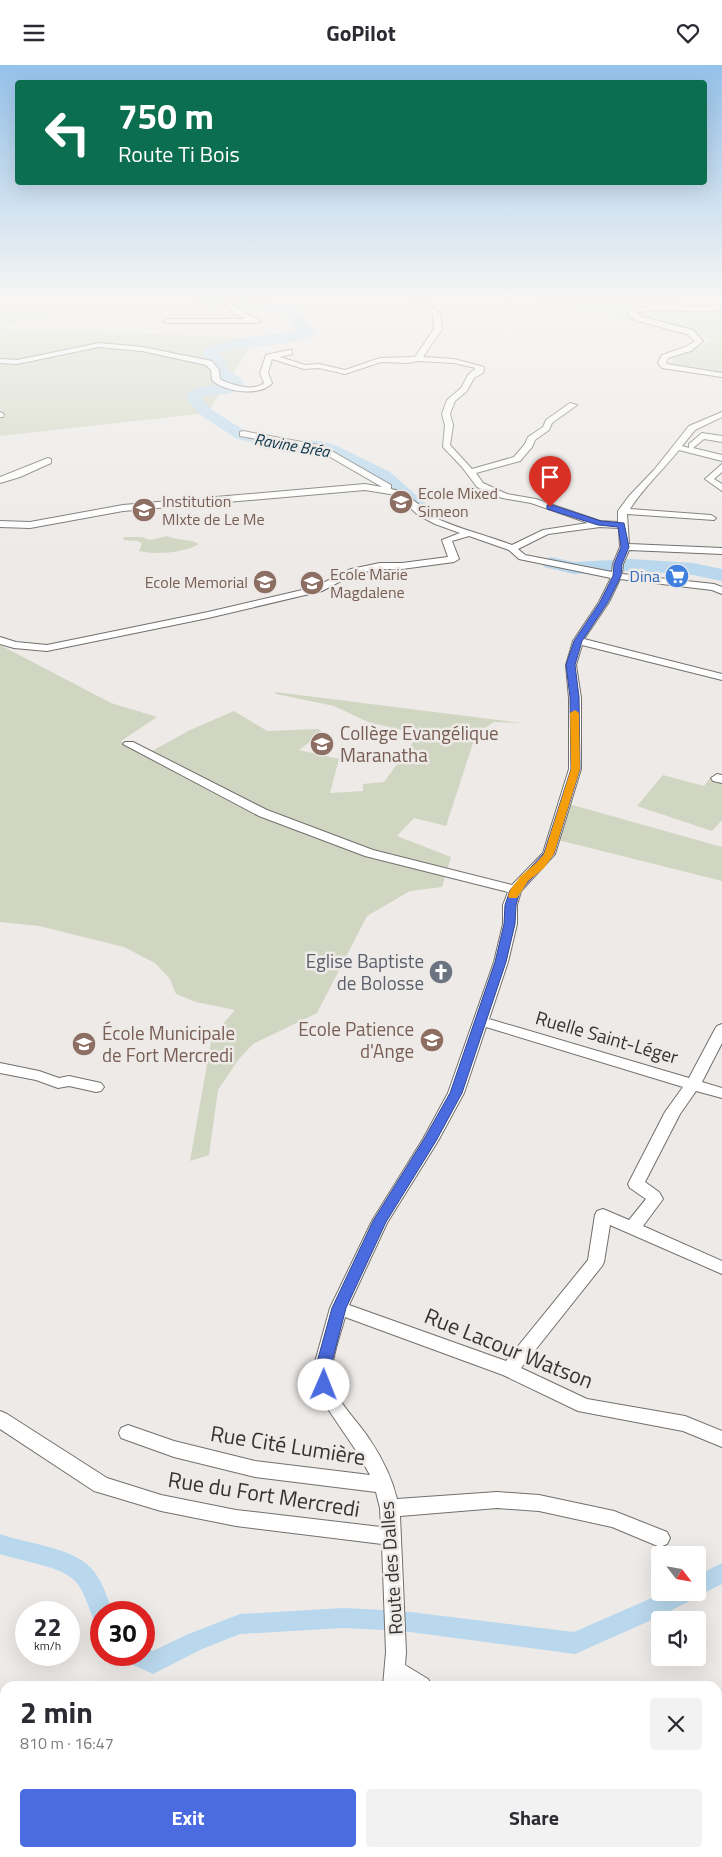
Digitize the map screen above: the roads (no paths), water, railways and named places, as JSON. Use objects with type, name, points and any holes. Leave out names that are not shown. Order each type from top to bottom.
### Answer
[{"type":"street","points":[[224,384],[258,389],[268,384]]},
{"type":"street","points":[[469,384],[451,400],[446,414],[449,425],[446,445],[471,472],[480,485],[505,496],[533,501],[600,524]]},
{"type":"street","points":[[471,472],[518,459],[529,445],[531,439],[546,428],[549,421],[573,405]]},
{"type":"street","points":[[129,744],[263,813],[370,853],[515,890],[549,854],[576,769],[571,665],[578,641],[604,602],[617,572],[625,547],[622,525],[623,511],[692,427],[722,414]]},
{"type":"street","points":[[243,434],[320,448],[399,493],[421,513],[438,522],[512,548],[522,557],[714,587],[722,591]]},
{"type":"street","points":[[692,446],[702,436],[722,439]]},
{"type":"street","points":[[676,447],[722,459]]},
{"type":"street","points":[[0,480],[17,475],[48,461]]},
{"type":"street","points":[[720,471],[709,479],[722,488]]},
{"type":"street","points":[[0,524],[24,526],[123,508],[365,487],[399,493]]},
{"type":"street","points":[[623,511],[711,518]]},
{"type":"street","points":[[512,548],[546,532],[600,524],[622,525]]},
{"type":"street","points":[[0,640],[14,645],[48,648],[208,615],[318,589],[351,572],[380,566],[402,566],[454,559],[447,540],[469,533]]},
{"type":"street","points":[[625,547],[722,551]]},
{"type":"street","points":[[578,641],[722,677]]},
{"type":"street","name":"Route des Dalles","points":[[395,1669],[395,1614],[390,1508],[384,1485],[364,1446],[336,1407],[324,1385],[324,1362],[339,1308],[380,1221],[430,1141],[456,1093],[501,962],[510,924],[510,905],[515,890]]},
{"type":"street","name":"Ruelle Saint-Léger","points":[[480,1021],[694,1083],[722,1093]]},
{"type":"street","points":[[632,1228],[655,1199],[636,1185],[673,1112],[694,1083],[722,1029]]},
{"type":"street","points":[[0,1067],[39,1076],[58,1083],[69,1081],[96,1087]]},
{"type":"street","points":[[509,1370],[596,1262],[603,1215],[722,1268]]},
{"type":"street","name":"Rue Lacour Watson","points":[[339,1308],[509,1370],[584,1406],[685,1424],[722,1439]]},
{"type":"street","name":"Rue du Fort Mercredi","points":[[0,1419],[101,1485],[144,1498],[236,1519],[392,1537]]},
{"type":"street","name":"Rue Cité Lumière","points":[[128,1433],[174,1449],[255,1469],[384,1485]]},
{"type":"street","points":[[390,1508],[497,1500],[539,1503],[614,1519],[660,1538]]},
{"type":"street","points":[[395,1669],[413,1681]]},
{"type":"waterway","name":"Ravine Bréa","points":[[237,384],[232,388],[210,390],[194,395],[195,400],[207,413],[243,436],[288,445],[322,446],[331,449],[384,476],[427,514]]},
{"type":"waterway","name":"Ravine Bréa","points":[[551,563],[574,568],[631,565],[693,569],[722,575]]},
{"type":"waterway","points":[[0,1544],[19,1551],[62,1560],[74,1566],[84,1575],[97,1601]]},
{"type":"waterway","points":[[706,1582],[722,1573]]},
{"type":"waterway","points":[[155,1662],[194,1642],[240,1624],[344,1618],[402,1621],[575,1643],[668,1601]]},
{"type":"place","name":"Ecole Mixed Simeon","points":[[401,502]]},
{"type":"place","name":"Institution MIxte de Le Me","points":[[144,510]]},
{"type":"place","name":"Dina","points":[[677,576]]},
{"type":"place","name":"Ecole Memorial","points":[[265,582]]},
{"type":"place","name":"Ecole Marie Magdalene","points":[[312,583]]},
{"type":"place","name":"Collège Evangélique Maranatha","points":[[322,744]]},
{"type":"place","name":"Eglise Baptiste de Bolosse","points":[[441,972]]},
{"type":"place","name":"Ecole Patience d'Ange","points":[[432,1040]]},
{"type":"place","name":"École Municipale de Fort Mercredi","points":[[84,1044]]}]
